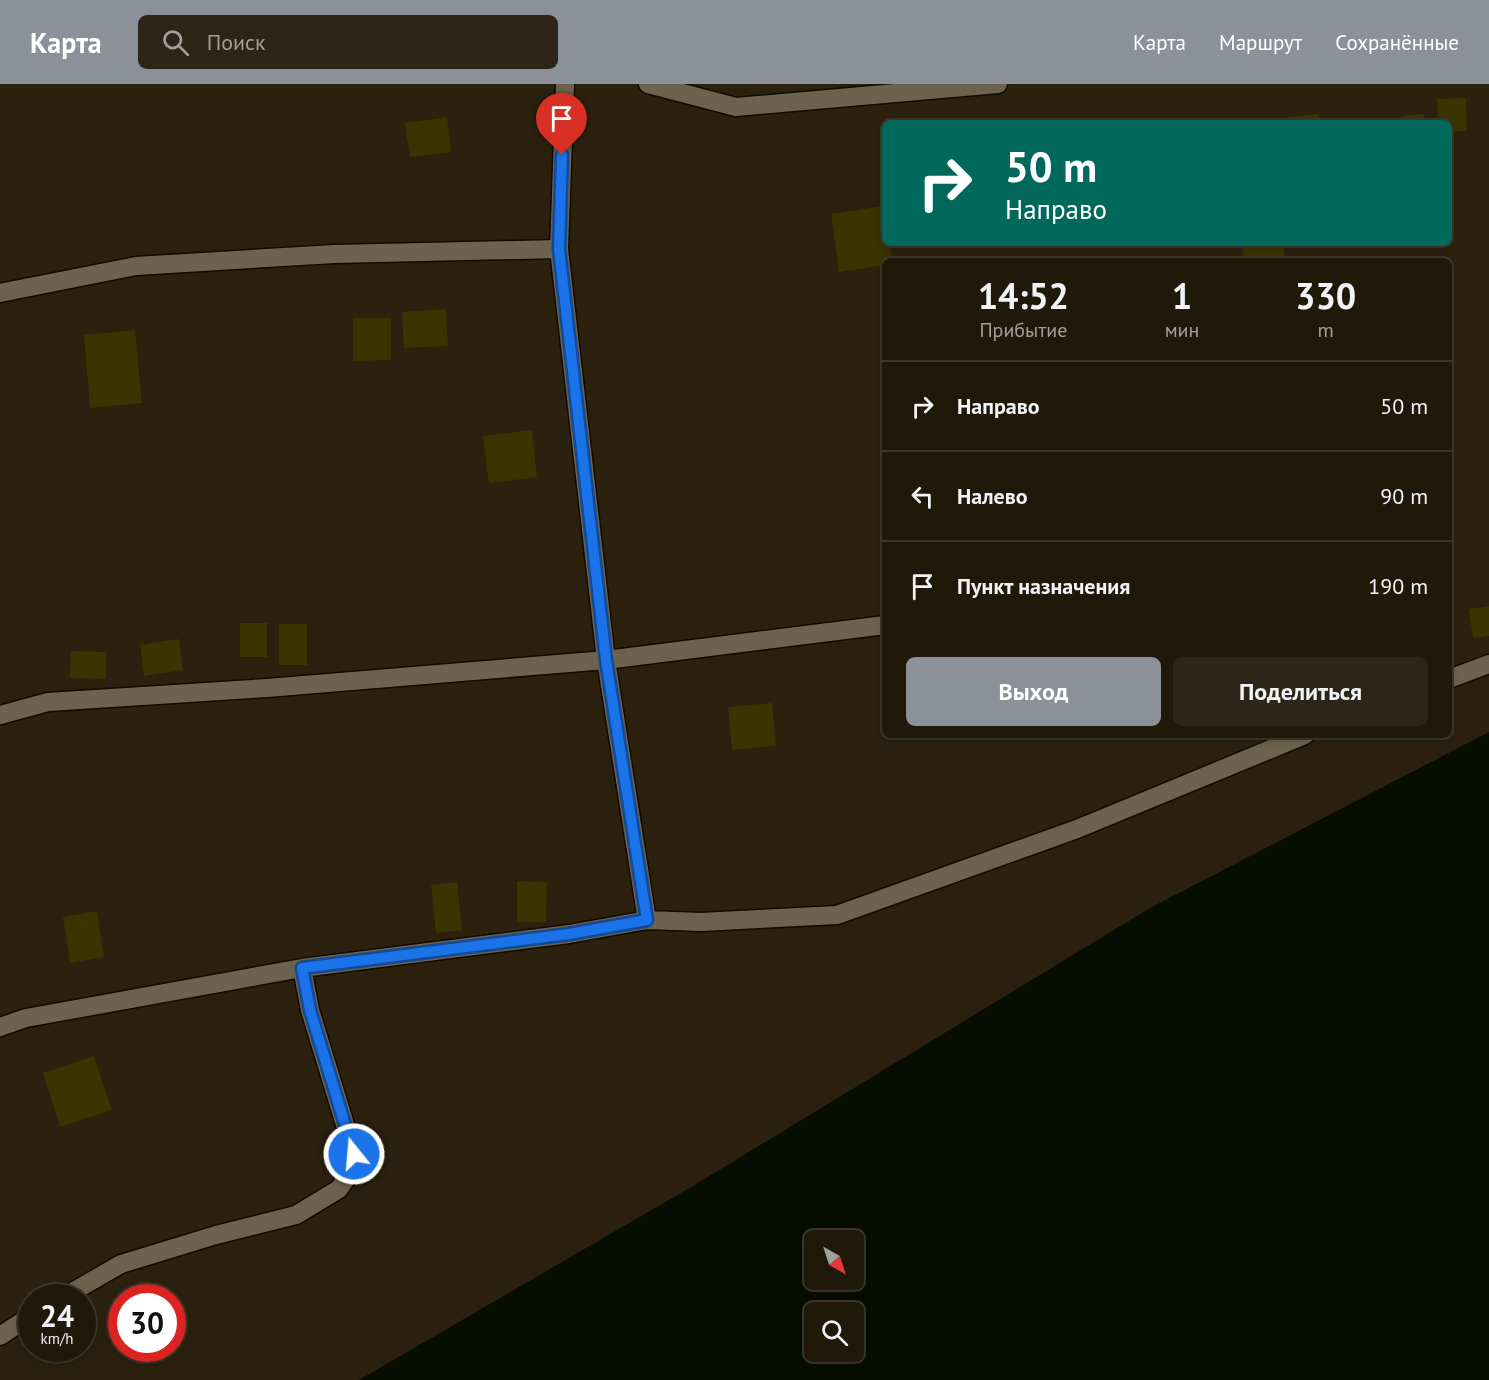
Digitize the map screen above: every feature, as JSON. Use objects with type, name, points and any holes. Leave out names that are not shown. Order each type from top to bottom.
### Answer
[{"type":"street","points":[[565,84],[559,249],[606,660],[647,920]]},
{"type":"street","points":[[648,84],[736,107],[998,84]]},
{"type":"street","points":[[0,293],[136,266],[334,254],[559,249]]},
{"type":"street","points":[[0,715],[48,702],[267,688],[606,660],[882,625]]},
{"type":"street","points":[[1452,678],[1489,664]]},
{"type":"street","points":[[0,1027],[26,1018],[302,968],[569,934],[647,920],[701,921],[837,915],[1077,829],[1298,738]]},
{"type":"street","points":[[86,1284],[121,1264],[216,1234],[296,1215],[322,1202],[339,1189],[350,1173],[354,1154],[310,1010],[302,968]]},
{"type":"street","points":[[0,1336],[18,1324]]},
{"type":"shaded area","points":[[1489,732],[1489,1380],[359,1380],[698,1183],[1150,908]]},
{"type":"building","points":[[1466,98],[1467,131],[1452,132],[1452,120],[1438,120],[1437,99]]},
{"type":"building","points":[[1319,114],[1320,120],[1288,120],[1288,117]]},
{"type":"building","points":[[1424,114],[1424,120],[1402,120],[1401,116]]},
{"type":"building","points":[[447,117],[451,152],[410,157],[405,123]]},
{"type":"building","points":[[882,206],[882,246],[890,246],[892,258],[882,258],[882,265],[839,272],[831,214]]},
{"type":"building","points":[[1242,246],[1283,246],[1285,258],[1243,258]]},
{"type":"building","points":[[446,309],[448,346],[404,348],[402,312]]},
{"type":"building","points":[[353,318],[391,318],[391,360],[353,361]]},
{"type":"building","points":[[135,330],[142,403],[90,408],[84,335]]},
{"type":"building","points":[[532,430],[537,477],[489,483],[483,436]]},
{"type":"building","points":[[1489,606],[1489,636],[1473,638],[1469,609]]},
{"type":"building","points":[[240,623],[267,623],[267,657],[240,657]]},
{"type":"building","points":[[279,624],[307,624],[307,665],[279,665]]},
{"type":"building","points":[[179,639],[183,670],[144,676],[140,645]]},
{"type":"building","points":[[71,651],[106,652],[106,679],[70,678]]},
{"type":"building","points":[[772,703],[776,746],[732,750],[728,707]]},
{"type":"building","points":[[517,881],[547,882],[546,922],[517,922]]},
{"type":"building","points":[[457,882],[462,930],[436,933],[431,885]]},
{"type":"building","points":[[97,911],[104,957],[70,963],[63,917]]},
{"type":"building","points":[[94,1056],[112,1110],[60,1127],[43,1073]]},
{"type":"route","points":[[354,1154],[310,1010],[302,968],[569,934],[647,920],[606,660],[559,249],[562,155]]}]
